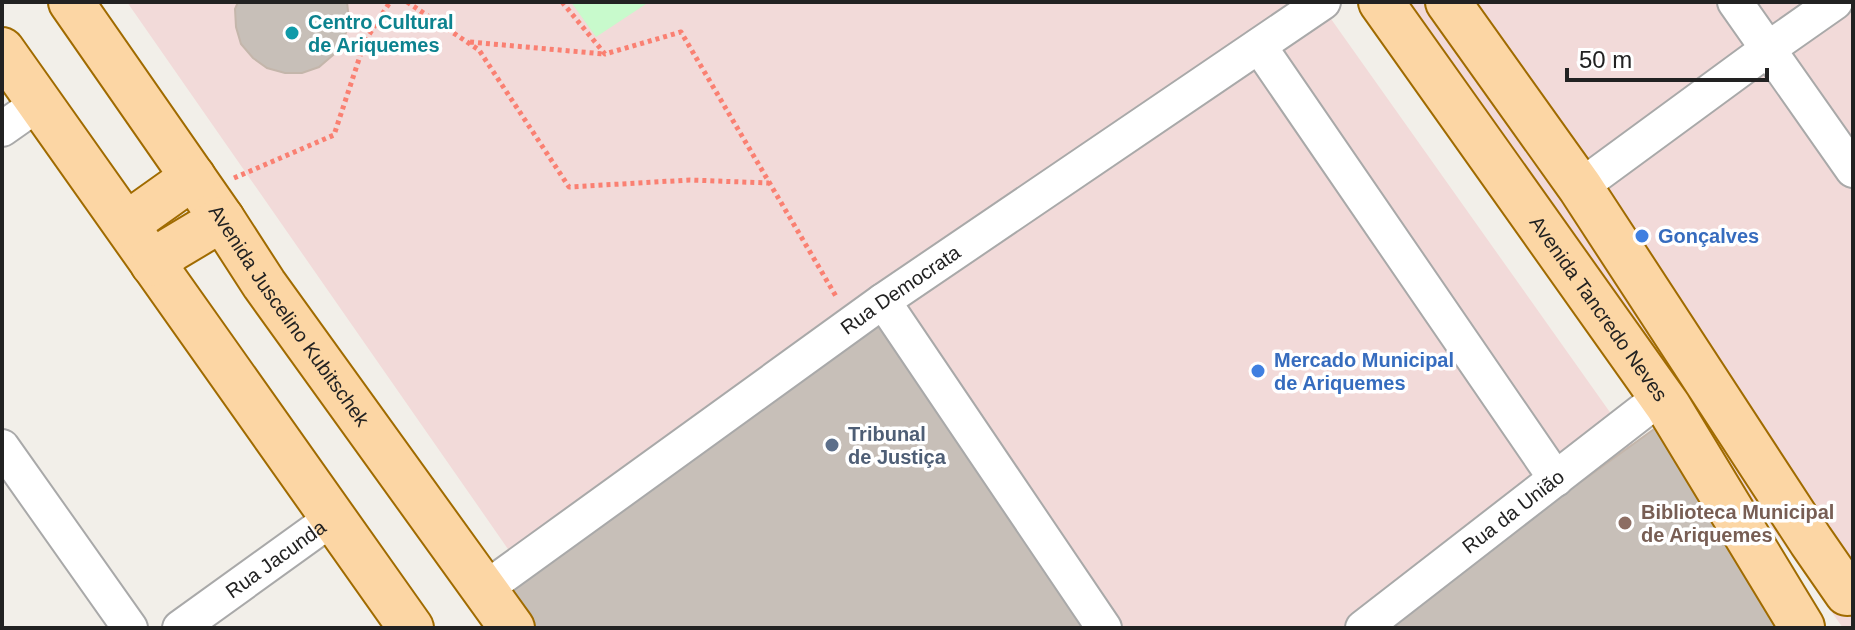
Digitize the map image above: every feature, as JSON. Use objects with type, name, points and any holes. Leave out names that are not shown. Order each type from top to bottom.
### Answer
[{"type":"main road","name":"Avenida Juscelino Kubitschek","points":[[71,2],[264,284],[512,628]]},
{"type":"main road","name":"Avenida Tancredo Neves","points":[[1381,2],[1662,396],[1802,627]]},
{"type":"main road","points":[[1448,2],[1580,187],[1802,528],[1851,592],[1819,604],[1802,627]]},
{"type":"main road","points":[[2,50],[411,628]]},
{"type":"main road","points":[[127,224],[206,196]]},
{"type":"main road","points":[[153,264],[188,239],[206,196]]},
{"type":"street","name":"Rua Democrata","points":[[485,589],[883,301],[1323,2]]},
{"type":"street","points":[[1735,2],[1853,170]]},
{"type":"street","points":[[1580,187],[1835,2]]},
{"type":"street","points":[[1259,46],[1556,479]]},
{"type":"street","points":[[2,129],[39,103]]},
{"type":"street","points":[[883,301],[1104,628]]},
{"type":"street","name":"Rua da União","points":[[1363,628],[1662,396]]},
{"type":"street","points":[[2,447],[130,628]]},
{"type":"street","name":"Rua Jacunda","points":[[180,628],[334,517]]},
{"type":"path","points":[[206,196],[334,135],[365,41],[390,2]]},
{"type":"path","points":[[407,2],[479,50],[569,187],[690,180],[770,183]]},
{"type":"path","points":[[562,2],[605,54]]},
{"type":"path","points":[[467,42],[605,54],[681,32],[852,323]]},
{"type":"shaded area","points":[[127,2],[1319,2],[1763,628],[563,628]]},
{"type":"shaded area","points":[[1399,2],[1853,2],[1853,628],[1843,628]]},
{"type":"green space","points":[[571,2],[649,2],[596,37]]},
{"type":"building","name":"Centro Cultural de Ariquemes","points":[[238,2],[347,2],[349,20],[344,40],[319,67],[302,73],[285,73],[267,68],[241,44],[236,27],[235,9]]},
{"type":"building","name":"Tribunal de Justiça","points":[[883,301],[1104,628],[512,628],[485,589]]},
{"type":"building","name":"Biblioteca Municipal de Ariquemes","points":[[1657,427],[1784,628],[1378,628]]},
{"type":"place","name":"Centro Cultural de Ariquemes","points":[[292,33]]},
{"type":"place","name":"Gonçalves","points":[[1642,236]]},
{"type":"place","name":"Mercado Municipal de Ariquemes","points":[[1258,371]]},
{"type":"place","name":"Tribunal de Justiça","points":[[832,445]]},
{"type":"place","name":"Biblioteca Municipal de Ariquemes","points":[[1625,523]]}]
